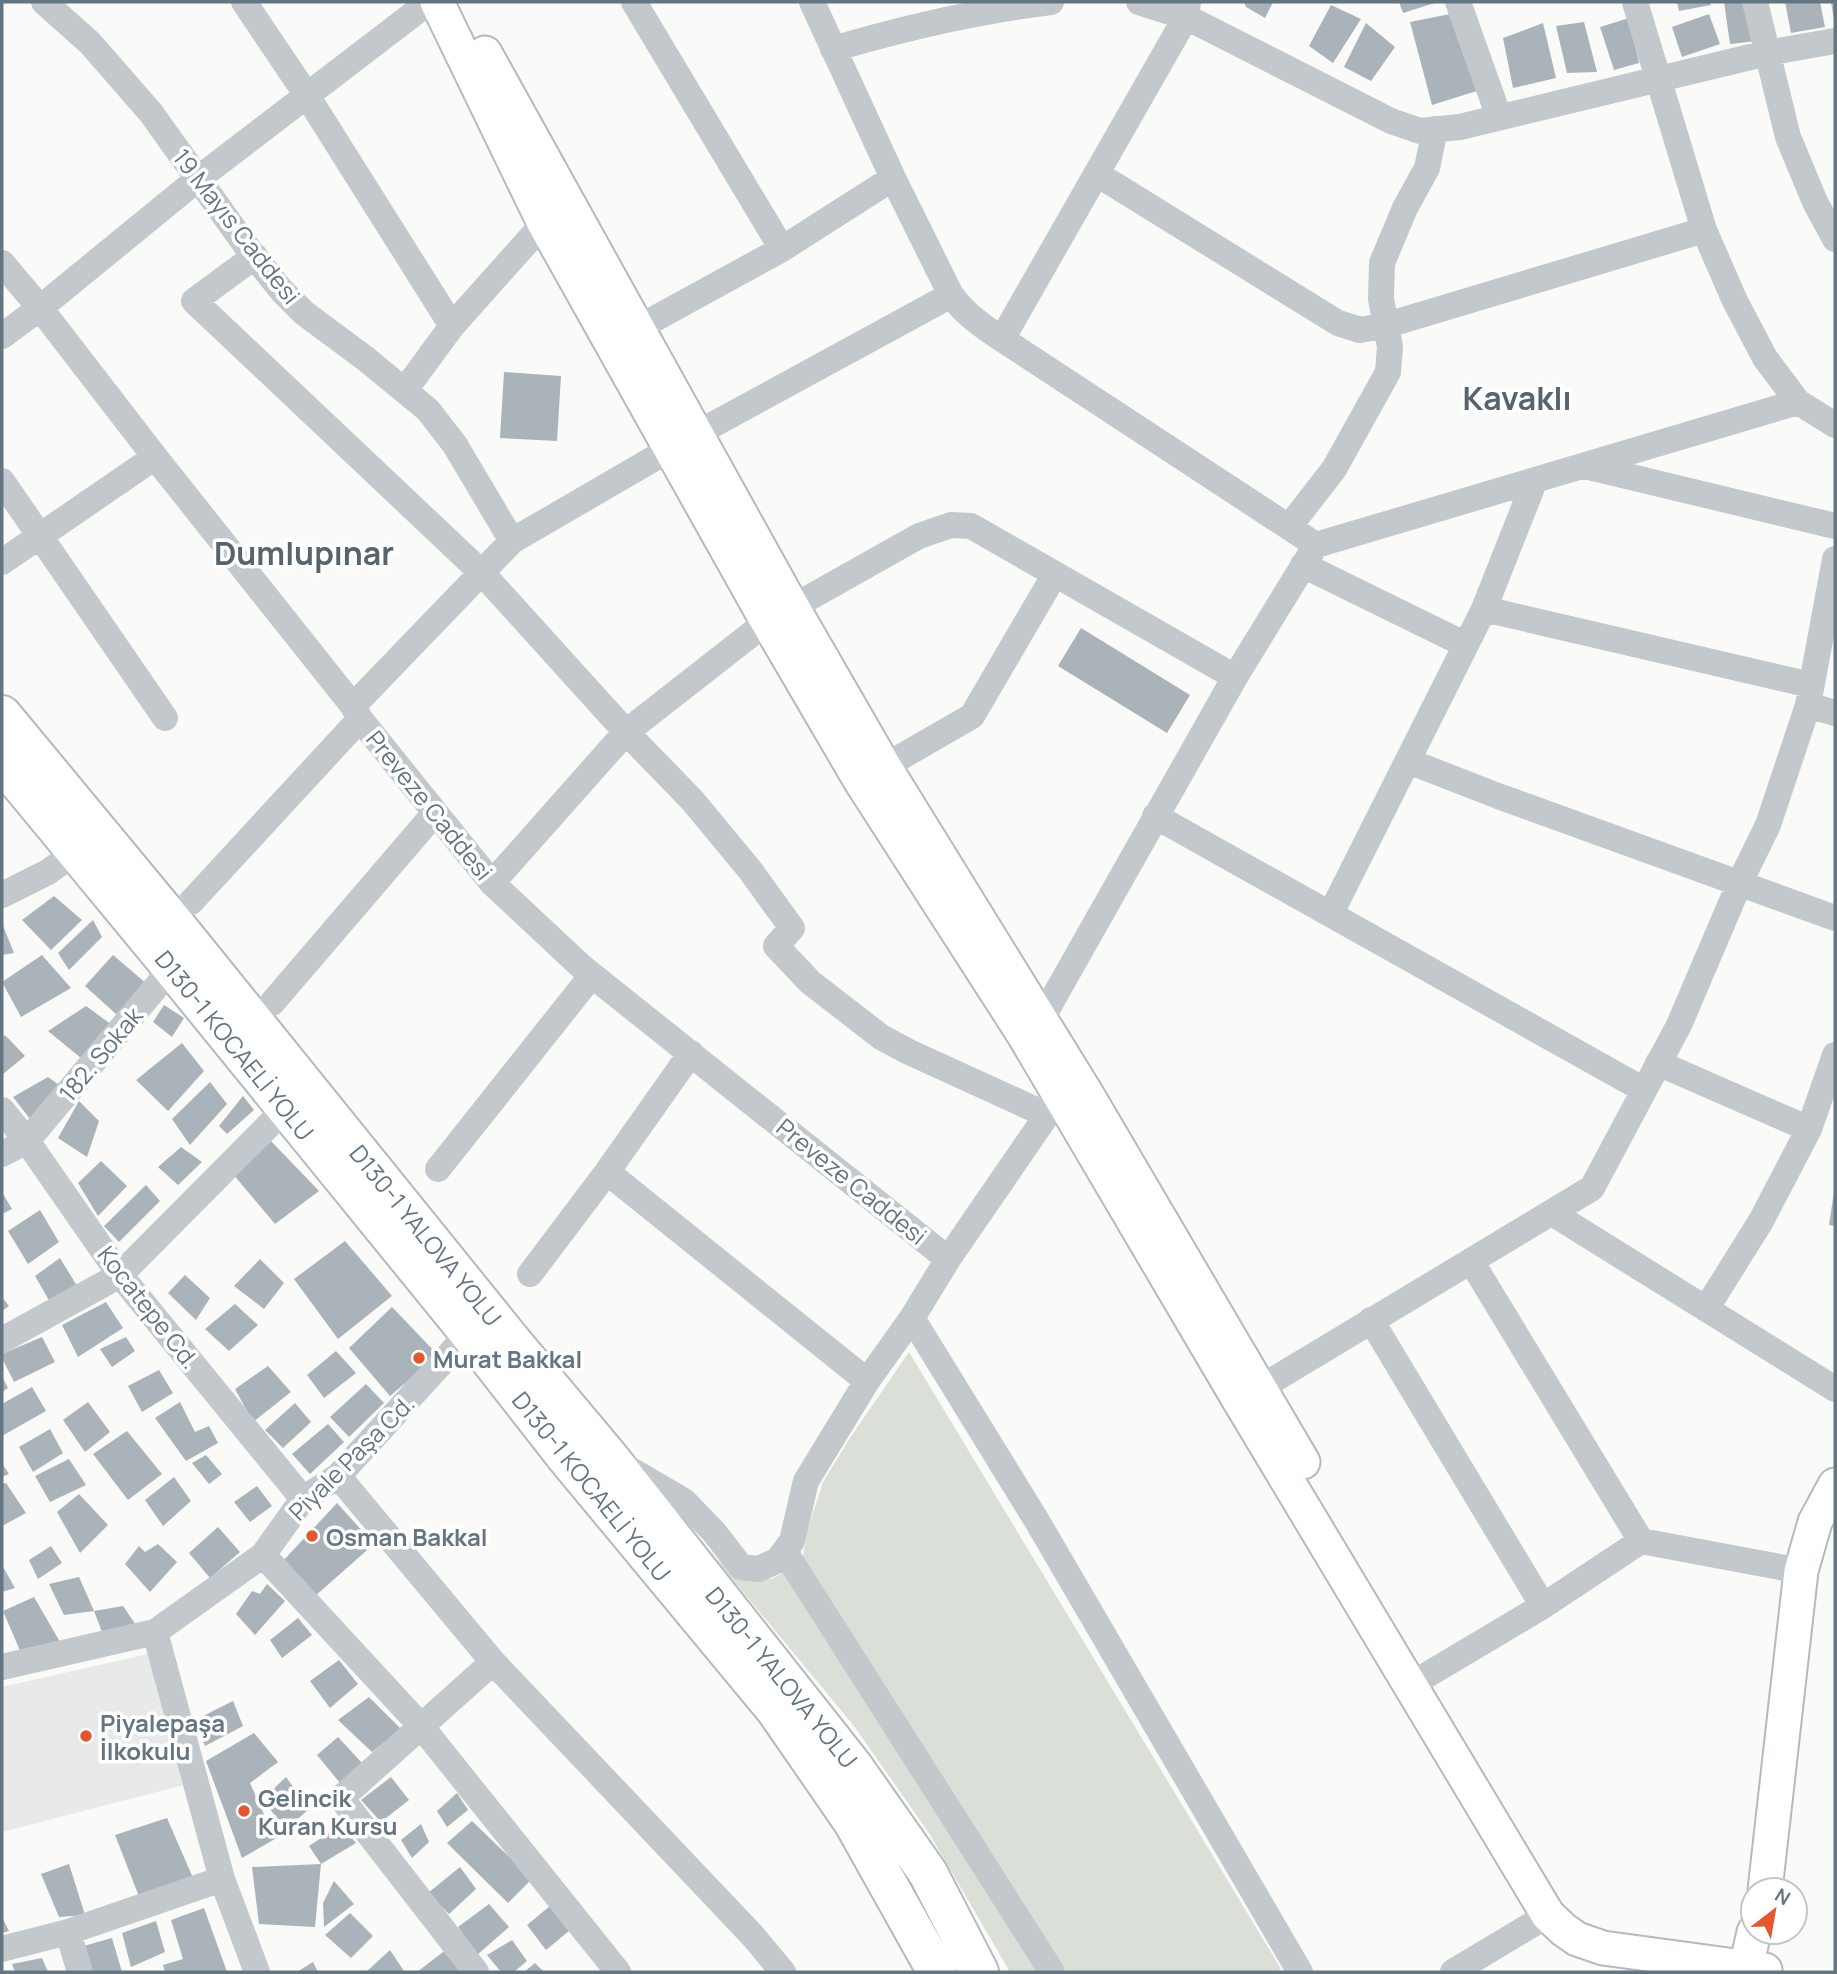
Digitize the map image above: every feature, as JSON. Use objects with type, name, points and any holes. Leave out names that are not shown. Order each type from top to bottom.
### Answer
[{"type":"highway","name":"D130-1 YALOVA YOLU","points":[[2,715],[429,1226],[514,1344],[608,1456],[813,1714],[890,1816],[928,1873],[979,1972]]},
{"type":"highway","name":"D130-1 KOCAELİ YOLU","points":[[2,762],[286,1108],[419,1285],[469,1334],[566,1457],[775,1709],[853,1822],[937,1972]]},
{"type":"main road","points":[[437,2],[544,223],[684,441],[872,773],[1033,1028],[1067,1105],[1548,1915],[1577,1939],[1603,1948],[1746,1958]]},
{"type":"main road","points":[[457,2],[638,328],[684,441]]},
{"type":"main road","points":[[1067,1105],[1260,1388],[1427,1675],[1549,1879],[1564,1899],[1590,1922],[1746,1958]]},
{"type":"main road","points":[[1767,1876],[1801,1571],[1815,1522],[1835,1485]]},
{"type":"street","name":"19 Mayıs Caddesi","points":[[44,2],[90,43],[151,113],[282,291],[304,313],[428,410],[455,445],[512,541]]},
{"type":"street","points":[[244,2],[306,94],[452,326]]},
{"type":"street","points":[[2,336],[306,94],[429,2]]},
{"type":"street","points":[[634,2],[782,249]]},
{"type":"street","points":[[812,2],[893,178],[951,295],[960,307],[975,321],[1289,527],[1309,555],[1466,645]]},
{"type":"street","points":[[833,48],[888,32],[1006,8],[1051,2]]},
{"type":"street","points":[[1139,2],[1187,10],[1391,121],[1420,131],[1460,127],[1767,54],[1835,41]]},
{"type":"street","points":[[1458,2],[1499,117]]},
{"type":"street","points":[[1635,2],[1704,230],[1735,301],[1765,358],[1798,402],[1835,425]]},
{"type":"street","points":[[1755,2],[1788,137],[1815,202],[1835,239]]},
{"type":"street","points":[[1002,339],[1187,10]]},
{"type":"street","points":[[1289,527],[1334,469],[1388,372],[1390,346],[1381,299],[1382,263],[1405,208],[1427,168],[1435,130]]},
{"type":"street","points":[[1097,174],[1338,323],[1360,330],[1387,325],[1704,230]]},
{"type":"street","points":[[638,328],[782,249],[893,178]]},
{"type":"street","points":[[405,390],[452,326],[544,223]]},
{"type":"street","points":[[255,257],[194,301],[482,573],[626,732],[692,800],[750,870],[792,928],[776,946],[810,982],[881,1037],[909,1052],[1067,1105],[948,1259],[912,1318],[867,1381],[806,1480],[792,1541],[778,1560],[759,1569],[741,1567],[714,1532],[684,1502],[608,1456]]},
{"type":"street","name":"Preveze Caddesi","points":[[2,263],[492,883],[592,975],[948,1259]]},
{"type":"street","points":[[191,902],[512,541],[684,441],[951,295]]},
{"type":"street","points":[[1033,1028],[1235,677],[1309,555],[1535,480],[1798,402]]},
{"type":"street","points":[[2,562],[155,457]]},
{"type":"street","points":[[1584,466],[1835,526]]},
{"type":"street","points":[[1331,913],[1484,609],[1535,480]]},
{"type":"street","points":[[2,481],[166,718]]},
{"type":"street","points":[[492,883],[626,732],[780,614],[919,536],[951,525],[971,526],[1235,677]]},
{"type":"street","points":[[1260,1388],[1592,1188],[1679,1025],[1740,882],[1768,825],[1810,695],[1835,559]]},
{"type":"street","points":[[872,773],[972,716],[1055,574]]},
{"type":"street","points":[[1484,609],[1810,695],[1835,713]]},
{"type":"street","points":[[1408,761],[1835,918]]},
{"type":"street","points":[[272,1003],[435,814]]},
{"type":"street","points":[[1155,816],[1644,1090]]},
{"type":"street","points":[[2,895],[48,872],[77,851]]},
{"type":"street","name":"182. Sokak","points":[[27,1141],[172,968]]},
{"type":"street","points":[[438,1170],[592,975]]},
{"type":"street","points":[[530,1274],[607,1172],[691,1053]]},
{"type":"street","points":[[1706,1309],[1761,1221],[1809,1129],[1835,1055]]},
{"type":"street","points":[[1658,1063],[1809,1129]]},
{"type":"street","points":[[2,1340],[120,1275],[286,1108]]},
{"type":"street","name":"Kocatepe Cd.","points":[[2,1110],[27,1141],[120,1275],[303,1499]]},
{"type":"street","points":[[2,1154],[27,1141]]},
{"type":"street","points":[[607,1172],[867,1381]]},
{"type":"street","points":[[1552,1213],[1835,1389]]},
{"type":"street","points":[[1471,1261],[1641,1541]]},
{"type":"street","points":[[912,1318],[1037,1521],[1300,1972]]},
{"type":"street","points":[[1371,1320],[1543,1606]]},
{"type":"street","name":"Piyale Paşa Cd.","points":[[2,1667],[155,1632],[263,1555],[303,1499],[338,1476],[469,1334]]},
{"type":"street","points":[[338,1476],[494,1662],[743,1925],[783,1972]]},
{"type":"street","points":[[1427,1675],[1543,1606],[1641,1541],[1801,1571]]},
{"type":"street","points":[[785,1552],[1052,1972]]},
{"type":"street","points":[[263,1555],[421,1726],[618,1972]]},
{"type":"street","points":[[155,1632],[222,1879],[257,1972]]},
{"type":"street","points":[[476,1972],[341,1798],[494,1662]]},
{"type":"street","points":[[2,1949],[68,1932],[222,1879]]},
{"type":"street","points":[[1453,1972],[1548,1915]]},
{"type":"street","points":[[68,1932],[80,1972]]},
{"type":"shaded area","points":[[909,1352],[1281,1969],[1276,1972],[1067,1972],[803,1557],[807,1532],[823,1482]]},
{"type":"shaded area","points":[[715,1558],[742,1580],[772,1579],[790,1568],[1041,1972],[1010,1972],[929,1833],[854,1726]]},
{"type":"shaded area","name":"Piyalepaşa İlkokulu","points":[[148,1654],[184,1785],[2,1832],[2,1687]]},
{"type":"building","points":[[1244,2],[1273,2],[1265,18],[1246,7]]},
{"type":"building","points":[[1399,2],[1438,2],[1403,13]]},
{"type":"building","points":[[1677,2],[1710,2],[1711,5],[1679,11]]},
{"type":"building","points":[[1724,2],[1750,2],[1757,41],[1730,44]]},
{"type":"building","points":[[1785,2],[1820,2],[1825,27],[1791,33]]},
{"type":"building","points":[[1831,2],[1835,2],[1835,20],[1834,20]]},
{"type":"building","points":[[1331,5],[1361,19],[1333,63],[1309,46]]},
{"type":"building","points":[[1455,13],[1480,90],[1432,105],[1410,22]]},
{"type":"building","points":[[1709,14],[1720,44],[1682,57],[1672,27]]},
{"type":"building","points":[[1629,18],[1639,63],[1614,70],[1600,27]]},
{"type":"building","points":[[1584,22],[1597,72],[1567,73],[1556,26]]},
{"type":"building","points":[[1366,23],[1395,47],[1371,81],[1344,67]]},
{"type":"building","points":[[1543,23],[1556,78],[1513,88],[1503,38]]},
{"type":"building","points":[[504,372],[561,376],[557,441],[500,438]]},
{"type":"building","points":[[1081,628],[1190,695],[1167,733],[1058,666]]},
{"type":"building","points":[[54,896],[82,920],[51,950],[22,920]]},
{"type":"building","points":[[93,920],[102,937],[69,970],[58,953]]},
{"type":"building","points":[[2,923],[14,953],[2,955]]},
{"type":"building","points":[[42,955],[71,988],[21,1017],[2,982]]},
{"type":"building","points":[[113,955],[147,984],[116,1014],[85,986]]},
{"type":"building","points":[[164,1005],[184,1018],[172,1037],[153,1022]]},
{"type":"building","points":[[86,1006],[112,1025],[81,1058],[48,1031]]},
{"type":"building","points":[[5,1035],[25,1056],[2,1075],[2,1038]]},
{"type":"building","points":[[182,1043],[204,1071],[168,1111],[136,1080]]},
{"type":"building","points":[[48,1077],[62,1087],[30,1119],[13,1097]]},
{"type":"building","points":[[210,1082],[227,1104],[190,1145],[172,1119]]},
{"type":"building","points":[[243,1096],[254,1110],[227,1134],[219,1126]]},
{"type":"building","points":[[79,1101],[99,1121],[87,1157],[58,1138]]},
{"type":"building","points":[[269,1139],[319,1191],[275,1224],[233,1174]]},
{"type":"building","points":[[181,1147],[202,1162],[178,1185],[158,1167]]},
{"type":"building","points":[[101,1161],[127,1186],[98,1216],[78,1183]]},
{"type":"building","points":[[146,1185],[160,1201],[119,1242],[104,1226]]},
{"type":"building","points":[[2,1192],[12,1209],[2,1214]]},
{"type":"building","points":[[1835,1192],[1835,1226],[1829,1225]]},
{"type":"building","points":[[40,1210],[59,1242],[28,1264],[8,1231]]},
{"type":"building","points":[[345,1241],[392,1296],[338,1339],[294,1279]]},
{"type":"building","points":[[60,1258],[77,1286],[50,1302],[35,1276]]},
{"type":"building","points":[[260,1259],[284,1283],[264,1309],[234,1286]]},
{"type":"building","points":[[185,1275],[210,1298],[196,1320],[168,1293]]},
{"type":"building","points":[[2,1297],[9,1306],[2,1311]]},
{"type":"building","points":[[106,1302],[123,1328],[78,1357],[62,1325]]},
{"type":"building","points":[[235,1304],[258,1325],[229,1351],[205,1329]]},
{"type":"building","points":[[392,1307],[438,1355],[390,1396],[349,1348]]},
{"type":"building","points":[[42,1337],[55,1362],[14,1382],[2,1354]]},
{"type":"building","points":[[126,1337],[135,1351],[112,1367],[100,1349]]},
{"type":"building","points":[[336,1351],[356,1373],[324,1398],[307,1375]]},
{"type":"building","points":[[268,1366],[291,1392],[253,1422],[235,1389]]},
{"type":"building","points":[[159,1370],[173,1393],[142,1412],[128,1386]]},
{"type":"building","points":[[2,1376],[8,1388],[2,1392]]},
{"type":"building","points":[[366,1384],[384,1403],[349,1437],[330,1417]]},
{"type":"building","points":[[32,1387],[46,1411],[2,1436],[2,1404]]},
{"type":"building","points":[[88,1402],[110,1432],[85,1452],[63,1420]]},
{"type":"building","points":[[180,1402],[195,1432],[209,1426],[218,1443],[186,1461],[155,1418]]},
{"type":"building","points":[[295,1403],[311,1422],[283,1448],[265,1430]]},
{"type":"building","points":[[328,1424],[344,1442],[310,1474],[292,1454]]},
{"type":"building","points":[[50,1429],[63,1453],[33,1472],[19,1447]]},
{"type":"building","points":[[127,1431],[162,1474],[128,1500],[93,1454]]},
{"type":"building","points":[[206,1455],[222,1474],[209,1484],[192,1463]]},
{"type":"building","points":[[69,1459],[86,1485],[50,1502],[35,1476]]},
{"type":"building","points":[[2,1463],[9,1474],[2,1477]]},
{"type":"building","points":[[174,1477],[191,1501],[163,1526],[145,1500]]},
{"type":"building","points":[[6,1483],[26,1513],[2,1526],[2,1484]]},
{"type":"building","points":[[257,1486],[272,1506],[250,1522],[234,1502]]},
{"type":"building","points":[[79,1494],[108,1525],[80,1553],[57,1512]]},
{"type":"building","points":[[337,1503],[374,1544],[314,1597],[282,1562]]},
{"type":"building","points":[[218,1527],[240,1552],[210,1578],[189,1553]]},
{"type":"building","points":[[158,1544],[177,1562],[150,1592],[125,1564],[139,1546],[145,1552]]},
{"type":"building","points":[[51,1546],[62,1563],[38,1579],[29,1560]]},
{"type":"building","points":[[2,1565],[15,1588],[2,1592]]},
{"type":"building","points":[[79,1577],[94,1611],[64,1615],[49,1584]]},
{"type":"building","points":[[267,1584],[285,1601],[255,1635],[236,1614],[252,1591],[260,1594]]},
{"type":"building","points":[[34,1597],[60,1642],[21,1653],[3,1611]]},
{"type":"building","points":[[123,1606],[136,1625],[104,1637],[94,1611]]},
{"type":"building","points":[[298,1618],[312,1635],[282,1658],[270,1640]]},
{"type":"building","points":[[339,1660],[358,1684],[330,1708],[310,1681]]},
{"type":"building","points":[[369,1697],[401,1729],[372,1752],[338,1720]]},
{"type":"building","points":[[233,1701],[243,1726],[205,1746],[195,1720]]},
{"type":"building","name":"Gelincik Kuran Kursu","points":[[254,1733],[278,1762],[250,1783],[275,1839],[242,1858],[206,1761]]},
{"type":"building","points":[[338,1737],[362,1763],[340,1783],[317,1755]]},
{"type":"building","points":[[286,1777],[309,1809],[285,1830],[263,1799]]},
{"type":"building","points":[[391,1777],[409,1800],[381,1822],[361,1800]]},
{"type":"building","points":[[457,1793],[468,1810],[447,1827],[437,1811]]},
{"type":"building","points":[[167,1818],[193,1878],[140,1899],[115,1835]]},
{"type":"building","points":[[472,1821],[532,1879],[508,1903],[447,1843]]},
{"type":"building","points":[[421,1824],[429,1842],[412,1858],[401,1840]]},
{"type":"building","points":[[341,1825],[356,1843],[321,1864],[309,1846]]},
{"type":"building","points":[[69,1864],[85,1915],[59,1917],[41,1874]]},
{"type":"building","points":[[321,1864],[315,1927],[259,1924],[252,1867]]},
{"type":"building","points":[[460,1867],[476,1889],[449,1914],[428,1893]]},
{"type":"building","points":[[334,1881],[354,1904],[324,1927],[323,1903]]},
{"type":"building","points":[[489,1904],[509,1927],[477,1955],[458,1927]]},
{"type":"building","points":[[550,1906],[570,1930],[546,1950],[527,1925]]},
{"type":"building","points":[[204,1908],[227,1972],[165,1972],[163,1965],[183,1959],[171,1920]]},
{"type":"building","points":[[350,1913],[373,1936],[351,1958],[325,1935]]},
{"type":"building","points":[[2,1917],[9,1931],[2,1933]]},
{"type":"building","points":[[156,1921],[165,1952],[131,1967],[122,1933]]},
{"type":"building","points":[[112,1938],[122,1972],[89,1972],[80,1947]]},
{"type":"building","points":[[512,1940],[527,1961],[514,1972],[501,1972],[487,1955]]},
{"type":"building","points":[[447,1949],[460,1972],[417,1972]]},
{"type":"building","points":[[390,1950],[404,1971],[366,1972]]},
{"type":"building","points":[[42,1958],[48,1972],[15,1972],[12,1964]]},
{"type":"building","points":[[313,1962],[318,1972],[297,1972]]},
{"type":"building","points":[[535,1963],[544,1972],[524,1972]]},
{"type":"place","name":"Murat Bakkal","points":[[419,1358]]},
{"type":"place","name":"Osman Bakkal","points":[[312,1536]]},
{"type":"place","name":"Piyalepaşa İlkokulu","points":[[86,1736]]},
{"type":"place","name":"Gelincik Kuran Kursu","points":[[244,1811]]},
{"type":"district","name":"Kavaklı","points":[[1517,398]]},
{"type":"district","name":"Dumlupınar","points":[[304,553]]}]
